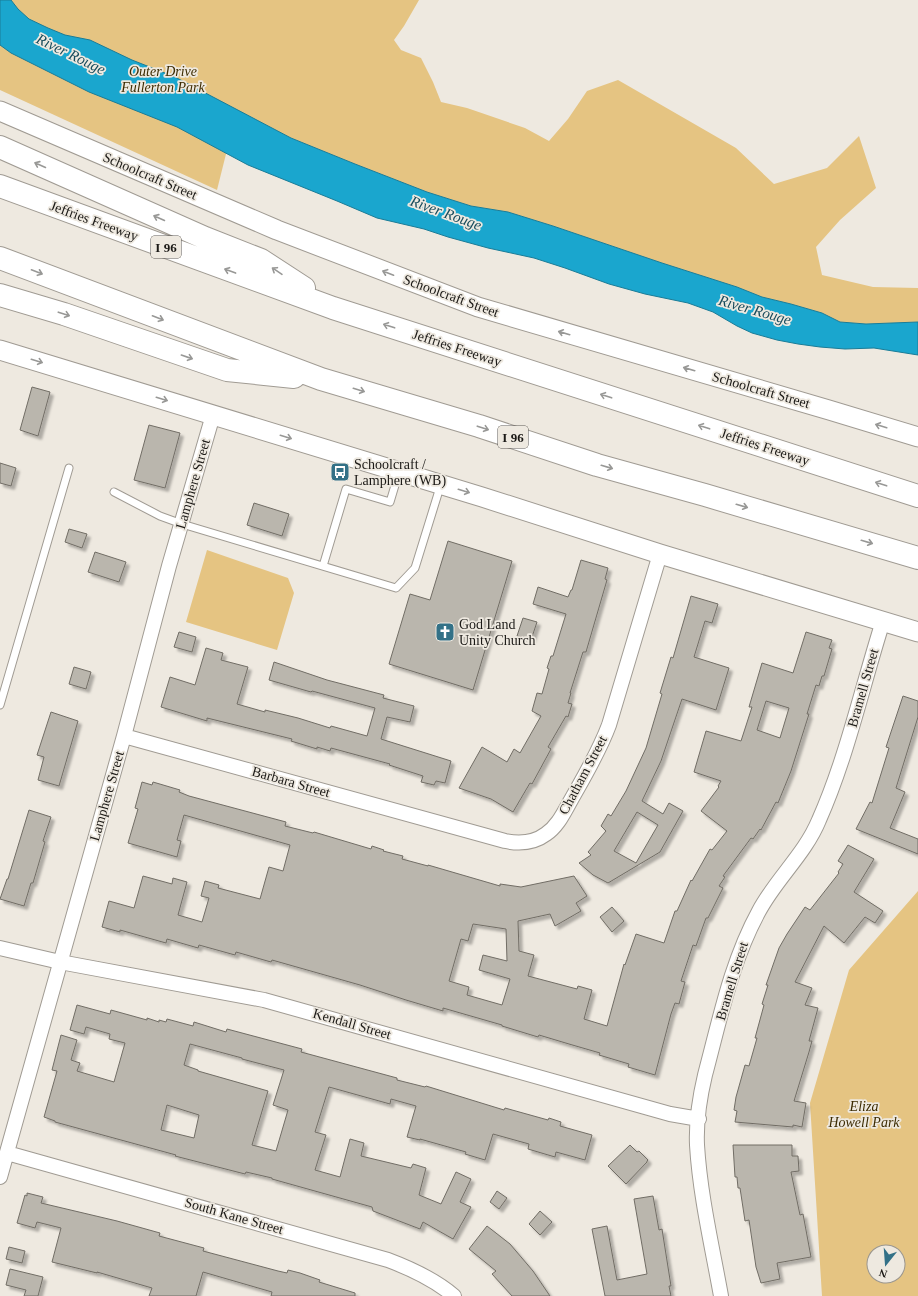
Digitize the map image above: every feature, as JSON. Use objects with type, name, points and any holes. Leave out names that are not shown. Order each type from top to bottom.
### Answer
[{"type":"highway","points":[[0,147],[205,238],[261,260],[333,308]]},
{"type":"highway","name":"Jeffries Freeway","points":[[0,186],[333,308],[918,496]]},
{"type":"highway","name":"I 96","points":[[0,258],[321,379],[479,426],[598,464],[918,558]]},
{"type":"highway","points":[[0,295],[64,314],[227,370],[321,379]]},
{"type":"main road","name":"Schoolcraft Street","points":[[0,111],[276,230],[478,308],[918,437]]},
{"type":"main road","points":[[0,350],[441,484],[660,554],[918,632]]},
{"type":"street","name":"Lamphere Street","points":[[0,1177],[124,736],[153,625],[213,415]]},
{"type":"street","name":"Chatham Street","points":[[458,828],[505,842],[519,843],[533,841],[545,835],[557,824],[601,747],[609,726],[660,554]]},
{"type":"street","name":"Bramell Street","points":[[721,1296],[700,1181],[697,1143],[704,1074],[738,956],[748,932],[772,890],[805,845],[818,823],[839,768],[883,621]]},
{"type":"street","name":"Barbara Street","points":[[124,736],[458,828]]},
{"type":"street","name":"Kendall Street","points":[[0,948],[60,962],[264,1000],[674,1115],[699,1119]]},
{"type":"street","name":"South Kane Street","points":[[7,1153],[388,1260],[410,1268],[430,1278],[454,1296]]},
{"type":"lane","points":[[0,705],[68,468]]},
{"type":"lane","points":[[323,566],[346,489],[390,502],[399,472]]},
{"type":"lane","points":[[114,492],[160,516],[182,524],[396,588],[415,568],[441,484]]},
{"type":"green space","name":"Outer Drive Fullerton Park","points":[[0,0],[419,0],[394,40],[401,50],[421,58],[441,102],[467,108],[525,128],[549,141],[568,119],[587,91],[618,80],[736,148],[774,184],[827,168],[859,136],[876,188],[840,220],[816,247],[822,275],[873,287],[918,288],[918,322],[866,324],[840,322],[822,313],[762,297],[737,287],[553,226],[508,212],[471,206],[427,192],[291,138],[237,110],[217,190],[0,90]]},
{"type":"green space","points":[[207,550],[288,578],[294,593],[277,650],[186,622]]},
{"type":"green space","name":"Eliza Howell Park","points":[[918,891],[918,1296],[822,1296],[810,1103],[849,970]]},
{"type":"water","name":"River Rouge","points":[[0,0],[11,0],[29,19],[48,28],[65,35],[90,40],[132,60],[175,77],[291,138],[427,192],[471,206],[508,212],[553,226],[737,287],[762,297],[822,313],[840,322],[866,324],[918,322],[918,355],[874,348],[845,349],[820,347],[777,340],[752,333],[713,312],[688,303],[645,294],[609,284],[534,258],[488,248],[424,229],[377,218],[248,165],[177,127],[89,92],[11,53],[0,45]]},
{"type":"building","points":[[32,387],[50,392],[38,436],[20,430]]},
{"type":"building","points":[[149,425],[180,433],[165,488],[134,480]]},
{"type":"building","points":[[0,463],[16,468],[11,486],[0,483]]},
{"type":"building","points":[[254,503],[289,514],[282,536],[247,525]]},
{"type":"building","points":[[69,529],[87,534],[82,548],[65,542]]},
{"type":"building","name":"God Land Unity Church","points":[[448,541],[512,561],[473,690],[389,664],[410,594],[430,600]]},
{"type":"building","points":[[95,552],[126,562],[119,582],[88,572]]},
{"type":"building","points":[[581,560],[608,568],[605,579],[607,580],[586,652],[583,652],[570,693],[568,703],[572,704],[568,717],[566,716],[548,747],[551,749],[532,784],[530,783],[513,812],[491,799],[459,788],[482,747],[507,762],[514,749],[520,753],[541,716],[532,711],[537,693],[542,694],[549,669],[547,668],[551,656],[553,656],[566,614],[533,604],[538,587],[568,597],[572,590]]},
{"type":"building","points":[[691,596],[718,604],[712,623],[705,621],[694,657],[729,668],[716,710],[682,699],[661,761],[642,801],[663,814],[669,803],[683,811],[660,852],[608,883],[593,875],[579,863],[591,855],[588,852],[606,831],[601,826],[608,814],[611,816],[626,791],[646,748],[662,694],[660,693],[671,657],[673,658]],"holes":[[[637,812],[658,825],[636,863],[614,851]]]},
{"type":"building","points":[[523,618],[537,622],[531,640],[517,636]]},
{"type":"building","points":[[179,632],[196,637],[192,652],[174,647]]},
{"type":"building","points":[[806,632],[832,640],[829,648],[832,649],[824,676],[822,676],[819,686],[816,685],[807,714],[809,714],[791,771],[778,803],[776,802],[761,830],[760,829],[753,839],[751,838],[723,876],[725,877],[719,886],[723,888],[708,918],[706,918],[696,946],[693,945],[681,981],[685,982],[679,1004],[675,1003],[671,1014],[655,1075],[628,1067],[629,1064],[599,1055],[600,1053],[539,1035],[538,1037],[443,1008],[443,1011],[272,960],[271,962],[236,952],[235,955],[199,945],[198,948],[167,939],[166,943],[120,930],[120,932],[102,927],[109,901],[134,908],[143,876],[172,884],[173,878],[187,882],[178,915],[202,922],[209,898],[201,896],[205,881],[219,885],[218,888],[260,899],[269,867],[283,871],[290,845],[184,815],[177,840],[181,841],[177,857],[128,843],[138,809],[135,808],[142,782],[152,785],[153,782],[180,790],[179,792],[189,796],[286,822],[285,826],[314,832],[371,849],[372,846],[384,850],[383,851],[403,856],[402,859],[500,886],[500,884],[521,887],[574,876],[587,896],[576,903],[581,911],[555,926],[550,914],[518,921],[519,951],[534,955],[528,976],[577,989],[578,986],[592,990],[584,1019],[607,1026],[624,964],[625,965],[636,934],[664,943],[675,911],[677,911],[691,880],[692,881],[710,849],[712,850],[727,831],[701,811],[719,787],[718,786],[721,781],[694,772],[706,731],[741,741],[752,707],[749,707],[762,663],[793,673]],"holes":[[[766,701],[789,708],[780,738],[757,730]],[[473,924],[506,929],[507,961],[483,955],[479,970],[510,979],[502,1005],[467,995],[469,987],[449,981],[461,939],[468,941]]]},
{"type":"building","points":[[206,648],[223,653],[221,660],[248,667],[237,704],[265,712],[265,710],[330,728],[331,726],[367,736],[375,708],[269,680],[274,662],[327,680],[384,695],[383,698],[414,706],[410,722],[387,717],[381,739],[451,761],[445,783],[436,781],[434,785],[421,782],[423,776],[389,765],[390,764],[331,748],[330,751],[317,747],[317,749],[291,741],[292,739],[207,718],[207,721],[161,707],[170,677],[195,685]]},
{"type":"building","points":[[74,667],[91,672],[86,689],[69,684]]},
{"type":"building","points":[[903,696],[918,701],[918,717],[896,788],[905,792],[890,828],[918,839],[918,854],[856,829],[870,802],[872,803],[889,748],[886,747]]},
{"type":"building","points":[[51,712],[78,721],[59,786],[38,780],[44,757],[37,755]]},
{"type":"building","points":[[29,810],[51,817],[43,841],[45,842],[33,883],[31,883],[24,906],[0,899],[8,879]]},
{"type":"building","points":[[848,845],[874,859],[854,892],[883,911],[875,923],[865,917],[844,943],[824,926],[795,982],[812,988],[805,1005],[818,1008],[809,1041],[812,1041],[794,1101],[806,1103],[802,1127],[793,1125],[793,1127],[735,1122],[737,1111],[734,1110],[736,1097],[745,1065],[749,1066],[764,1005],[762,1004],[768,985],[766,985],[779,948],[805,907],[810,910],[839,873],[838,872],[843,864],[838,861]]},
{"type":"building","points":[[612,907],[624,921],[612,932],[600,917]]},
{"type":"building","points":[[77,1005],[110,1014],[111,1010],[159,1022],[159,1020],[166,1022],[167,1019],[193,1026],[194,1022],[226,1032],[227,1029],[302,1049],[301,1052],[397,1078],[397,1080],[426,1086],[504,1110],[505,1108],[548,1120],[549,1118],[561,1122],[560,1126],[592,1135],[585,1160],[556,1152],[555,1157],[528,1149],[529,1144],[493,1134],[485,1160],[465,1154],[466,1152],[420,1139],[407,1137],[416,1106],[391,1099],[390,1104],[329,1087],[315,1132],[326,1135],[315,1170],[340,1177],[350,1139],[364,1143],[361,1156],[411,1168],[413,1164],[426,1168],[419,1195],[441,1204],[456,1172],[471,1179],[460,1202],[471,1207],[453,1239],[423,1222],[420,1229],[373,1211],[372,1207],[272,1178],[246,1172],[245,1174],[175,1156],[176,1155],[55,1122],[44,1117],[57,1071],[52,1070],[61,1035],[77,1040],[71,1060],[80,1063],[77,1071],[114,1082],[125,1043],[109,1039],[110,1034],[86,1027],[84,1034],[70,1030]],"holes":[[[190,1044],[284,1070],[273,1105],[288,1110],[276,1151],[252,1145],[268,1091],[198,1071],[184,1065]],[[167,1105],[199,1115],[194,1138],[161,1130]]]},
{"type":"building","points":[[630,1145],[648,1160],[626,1184],[608,1166]]},
{"type":"building","points":[[733,1145],[792,1145],[792,1156],[798,1156],[799,1171],[791,1172],[800,1215],[803,1214],[811,1257],[777,1263],[780,1279],[761,1283],[756,1267],[749,1220],[745,1221],[740,1188],[738,1188],[737,1177],[735,1177]]},
{"type":"building","points":[[497,1191],[507,1198],[499,1209],[490,1202]]},
{"type":"building","points":[[27,1193],[43,1197],[41,1203],[160,1233],[159,1236],[204,1248],[203,1251],[278,1271],[287,1273],[288,1270],[300,1273],[320,1280],[319,1282],[355,1293],[355,1296],[271,1296],[272,1292],[203,1272],[196,1296],[149,1296],[152,1288],[97,1272],[52,1262],[61,1228],[37,1222],[35,1228],[17,1223],[25,1195],[27,1196]]},
{"type":"building","points":[[653,1196],[659,1230],[662,1229],[671,1286],[669,1286],[671,1296],[605,1296],[592,1229],[607,1226],[617,1280],[647,1274],[634,1199]]},
{"type":"building","points":[[540,1211],[552,1222],[540,1235],[529,1224]]},
{"type":"building","points":[[487,1226],[510,1244],[533,1271],[550,1296],[512,1296],[492,1274],[496,1271],[469,1249]]},
{"type":"building","points":[[9,1247],[25,1251],[22,1263],[6,1259]]},
{"type":"building","points":[[10,1269],[43,1277],[38,1296],[24,1296],[26,1290],[6,1285]]},
{"type":"place","name":"Schoolcraft / Lamphere (WB)","points":[[340,472]]},
{"type":"place","name":"God Land Unity Church","points":[[445,632]]}]
